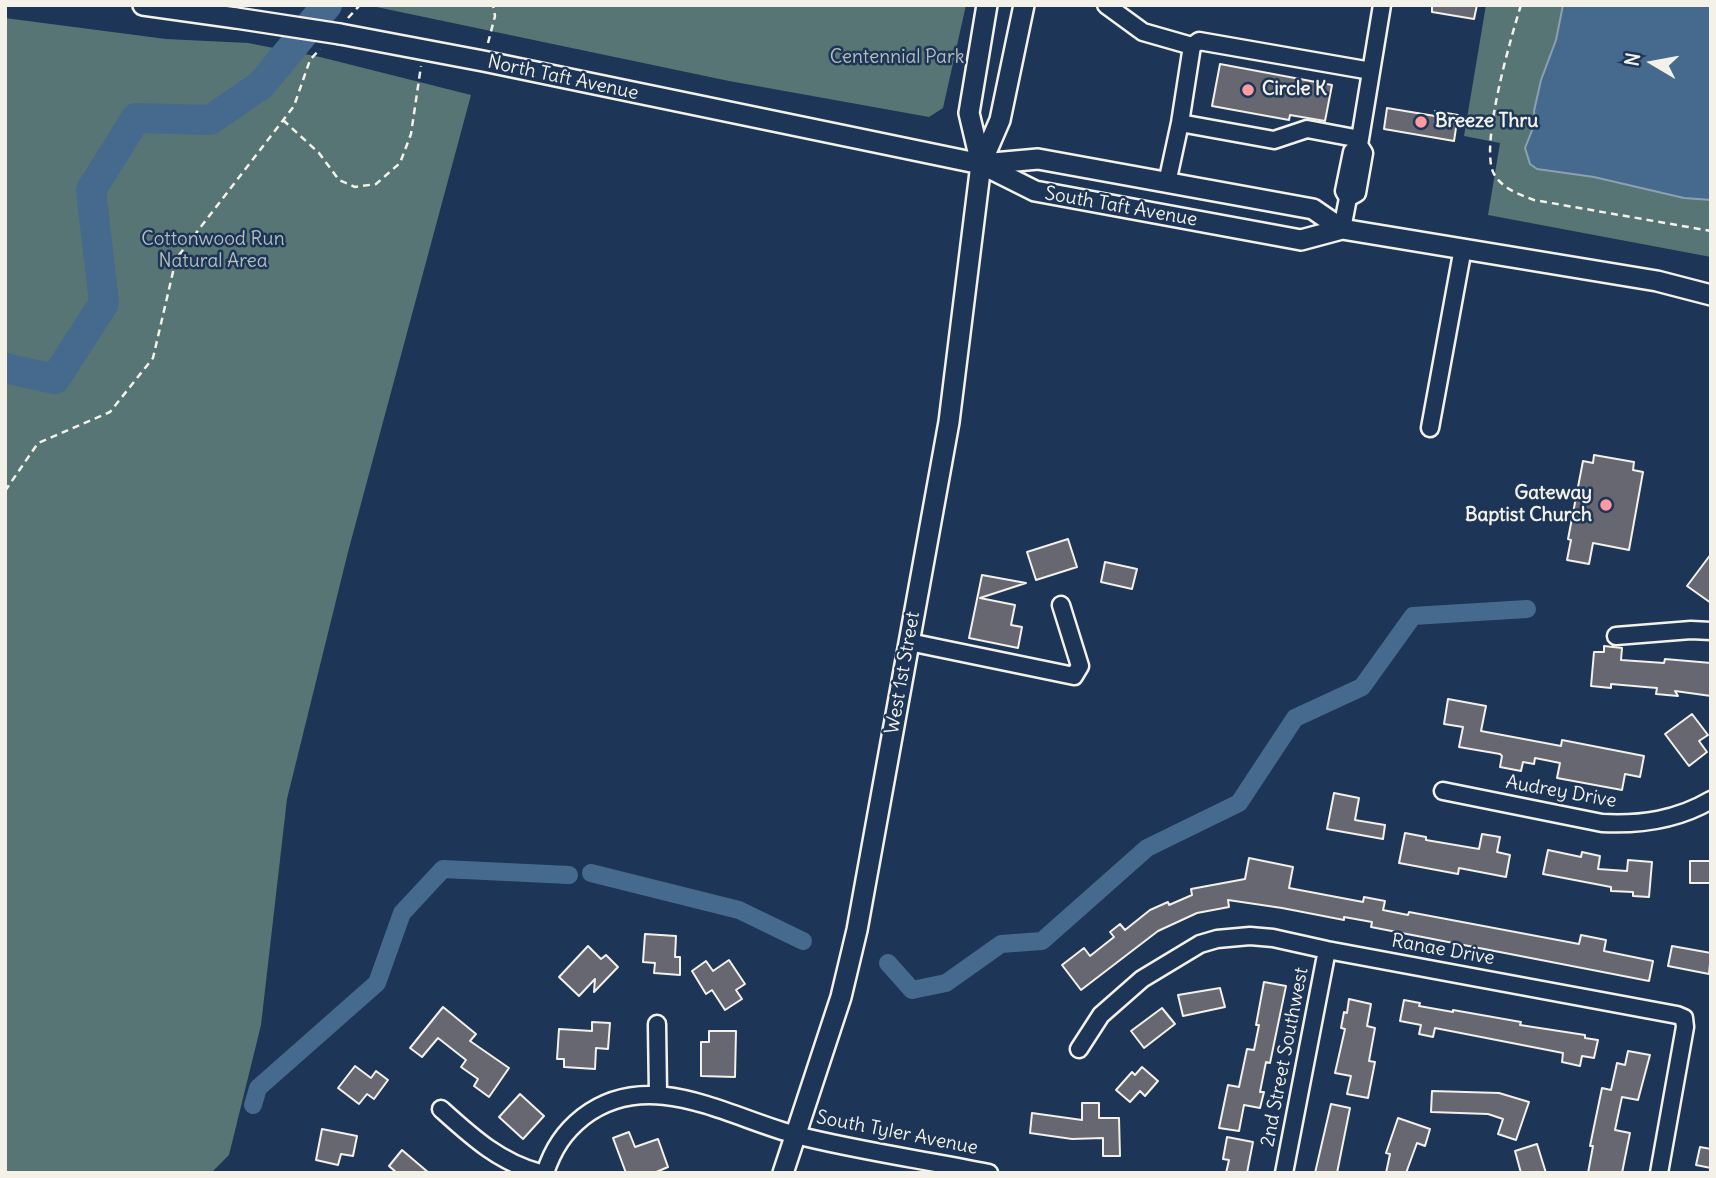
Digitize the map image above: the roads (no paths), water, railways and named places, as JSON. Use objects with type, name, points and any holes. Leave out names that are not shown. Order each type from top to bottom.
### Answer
[{"type":"main road","name":"North Taft Avenue","points":[[143,5],[337,33],[981,164]]},
{"type":"main road","name":"West 1st Street","points":[[981,164],[969,113],[987,5]]},
{"type":"main road","name":"West 1st Street","points":[[783,1173],[841,997],[857,930],[949,422],[981,164],[1000,120],[1024,5]]},
{"type":"main road","name":"South Taft Avenue","points":[[981,164],[1038,159],[1313,209],[1342,229]]},
{"type":"main road","name":"South Taft Avenue","points":[[981,164],[1035,191],[1301,240],[1342,229],[1657,281],[1711,295]]},
{"type":"street","points":[[1106,5],[1143,32],[1192,46]]},
{"type":"street","points":[[1342,229],[1348,198],[1357,193],[1364,153],[1359,142],[1382,5]]},
{"type":"street","points":[[1167,183],[1192,46],[1199,41],[1371,71]]},
{"type":"street","points":[[1180,123],[1274,140],[1307,129],[1359,142]]},
{"type":"street","points":[[1430,428],[1462,248]]},
{"type":"street","points":[[909,642],[1074,676],[1080,666],[1061,605]]},
{"type":"street","points":[[1616,636],[1711,631]]},
{"type":"street","name":"Audrey Drive","points":[[1443,791],[1602,823],[1625,824],[1653,822],[1711,800]]},
{"type":"street","name":"Ranae Drive","points":[[1079,1049],[1101,1015],[1142,979],[1200,944],[1217,939],[1250,936],[1273,938],[1677,1015],[1684,1018],[1685,1027],[1659,1173]]},
{"type":"street","name":"2nd Street Southwest","points":[[1284,1173],[1327,950]]},
{"type":"street","points":[[657,1024],[658,1094]]},
{"type":"street","name":"South Tyler Avenue","points":[[543,1173],[557,1144],[587,1114],[612,1101],[658,1094],[687,1099],[796,1135],[989,1173]]},
{"type":"street","points":[[442,1109],[477,1141],[501,1158],[543,1173]]},
{"type":"water","points":[[1563,5],[1711,5],[1711,200],[1684,198],[1594,177],[1537,169],[1530,164],[1525,148],[1535,123],[1534,111],[1541,80],[1556,40]]},
{"type":"waterway","points":[[5,368],[55,379],[104,303],[91,190],[136,118],[210,120],[261,85],[327,5]]},
{"type":"waterway","points":[[888,963],[912,990],[946,983],[1001,944],[1042,941],[1147,848],[1239,803],[1295,718],[1362,687],[1413,616],[1527,609]]},
{"type":"waterway","points":[[253,1105],[258,1088],[377,983],[402,913],[443,869],[569,875]]},
{"type":"waterway","points":[[591,873],[739,910],[803,941]]},
{"type":"place","name":"Circle K","points":[[1248,90]]},
{"type":"place","name":"Breeze Thru","points":[[1421,122]]},
{"type":"place","name":"Gateway Baptist Church","points":[[1606,505]]},
{"type":"park label","name":"Centennial Park","points":[[897,58]]},
{"type":"park label","name":"Cottonwood Run Natural Area","points":[[213,251]]}]
